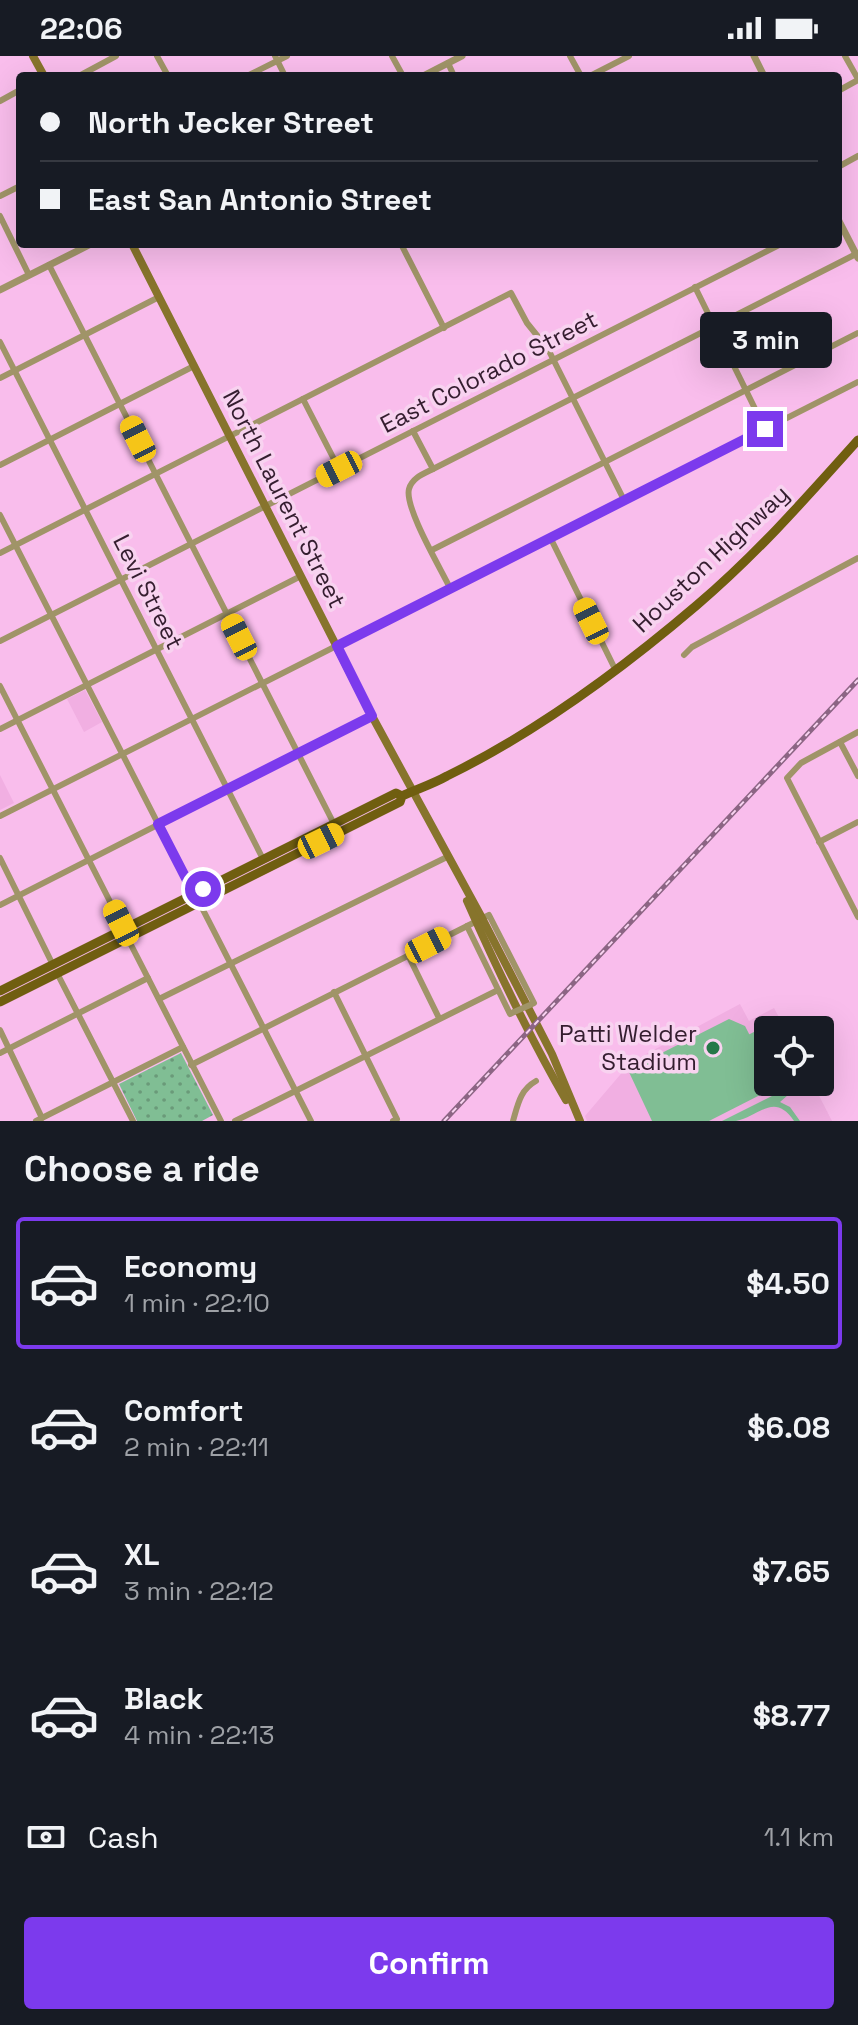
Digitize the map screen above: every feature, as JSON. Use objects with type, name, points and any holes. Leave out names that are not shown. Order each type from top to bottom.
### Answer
[{"type":"main road","name":"North Laurent Street","points":[[134,248],[372,716],[407,794],[447,857],[547,1067],[579,1121]]},
{"type":"main road","name":"Houston Highway","points":[[407,794],[446,777],[542,721],[640,652],[697,605],[759,547],[858,440]]},
{"type":"main road","points":[[0,991],[108,948],[110,942],[143,920],[196,898],[263,859],[396,793],[407,794]]},
{"type":"main road","points":[[0,1002],[55,969],[196,898],[400,802],[407,794]]},
{"type":"street","points":[[86,72],[116,56]]},
{"type":"street","points":[[253,72],[276,58],[287,56]]},
{"type":"street","points":[[431,72],[462,56]]},
{"type":"street","points":[[598,72],[629,56]]},
{"type":"street","points":[[845,56],[858,80]]},
{"type":"street","points":[[448,63],[452,72]]},
{"type":"street","points":[[0,216],[29,275]]},
{"type":"street","points":[[450,588],[408,504],[409,486],[413,481],[714,325],[857,256],[842,227]]},
{"type":"street","points":[[0,290],[83,248]]},
{"type":"street","points":[[403,248],[444,328]]},
{"type":"street","name":"East Colorado Street","points":[[0,641],[773,248]]},
{"type":"street","points":[[49,265],[334,824]]},
{"type":"street","points":[[695,287],[765,429]]},
{"type":"street","points":[[0,553],[511,293],[527,323],[544,342],[624,500]]},
{"type":"street","points":[[0,378],[159,297]]},
{"type":"street","points":[[432,550],[858,333]]},
{"type":"street","name":"Levi Street","points":[[0,342],[263,859]]},
{"type":"street","points":[[0,465],[194,366]]},
{"type":"street","points":[[0,816],[858,382]]},
{"type":"street","points":[[303,399],[339,469]]},
{"type":"street","points":[[413,431],[433,469]]},
{"type":"street","points":[[0,515],[311,1121]]},
{"type":"street","points":[[550,537],[615,669]]},
{"type":"street","points":[[684,655],[692,647],[858,558]]},
{"type":"street","points":[[0,729],[301,576]]},
{"type":"street","points":[[0,686],[217,1120]]},
{"type":"street","points":[[0,905],[372,716]]},
{"type":"street","points":[[857,913],[787,778],[801,763],[858,732]]},
{"type":"street","points":[[840,742],[858,776]]},
{"type":"street","points":[[819,842],[858,822]]},
{"type":"street","points":[[159,999],[447,857]]},
{"type":"street","points":[[0,858],[133,1121]]},
{"type":"street","points":[[191,1065],[478,920]]},
{"type":"street","points":[[478,920],[534,1003],[510,1014],[498,990],[478,920]]},
{"type":"street","points":[[408,955],[439,1018]]},
{"type":"street","points":[[0,1053],[148,978]]},
{"type":"street","points":[[235,1121],[498,990]]},
{"type":"street","points":[[334,992],[395,1120]]},
{"type":"street","points":[[0,1030],[41,1120],[183,1047]]},
{"type":"street","points":[[513,1121],[522,1092],[536,1081]]},
{"type":"shaded area","points":[[85,690],[102,722],[84,732],[67,699]]},
{"type":"shaded area","points":[[0,775],[14,803],[0,810]]},
{"type":"shaded area","name":"Patti Welder Stadium","points":[[740,1004],[749,1021],[754,1018],[754,1096],[819,1096],[832,1121],[587,1121],[585,1116],[631,1062]]},
{"type":"shaded area","name":"Patti Welder Stadium","points":[[774,1008],[778,1016],[759,1016]]},
{"type":"green space","name":"Patti Welder Stadium","points":[[729,1019],[745,1026],[754,1044],[754,1096],[758,1096],[709,1121],[652,1121],[628,1070]]},
{"type":"green space","points":[[754,1032],[754,1046],[748,1035]]},
{"type":"green space","points":[[181,1053],[213,1115],[202,1121],[137,1121],[119,1084]]},
{"type":"green space","points":[[772,1096],[787,1096],[780,1102],[790,1107],[800,1121],[794,1121],[787,1112],[773,1107],[744,1119],[722,1121]]},
{"type":"railway","points":[[444,1121],[858,680]]},
{"type":"place","name":"Patti Welder Stadium","points":[[713,1048]]},
{"type":"route","points":[[203,889],[194,894],[158,824],[372,716],[337,646],[765,429]]}]
